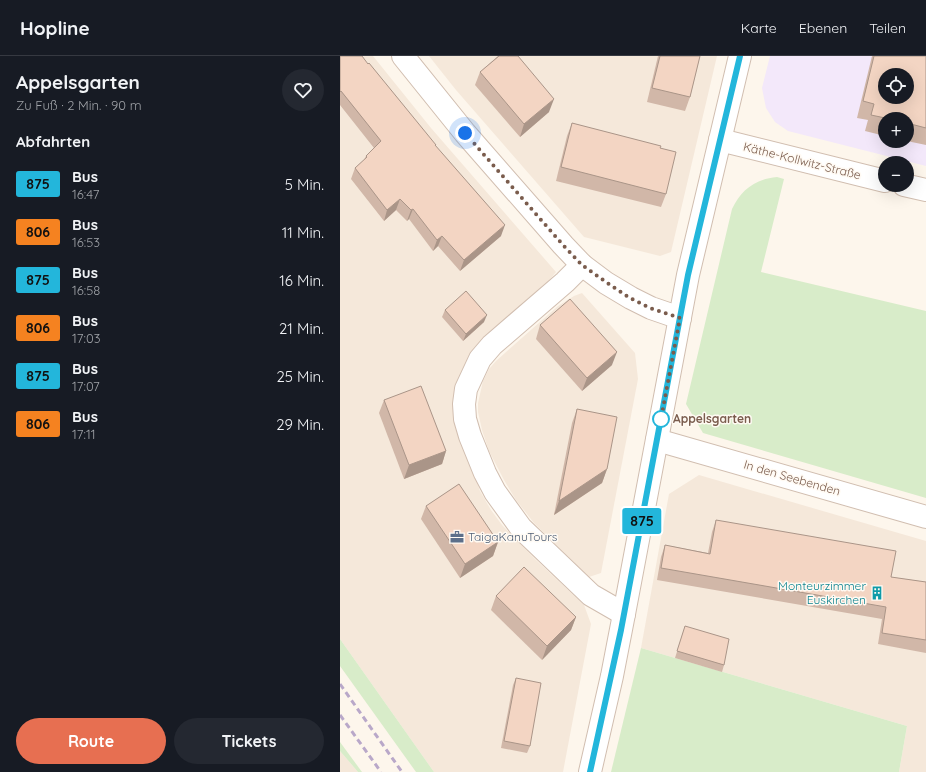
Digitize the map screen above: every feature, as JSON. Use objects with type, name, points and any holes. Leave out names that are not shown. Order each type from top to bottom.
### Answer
[{"type":"street","points":[[403,56],[465,133],[582,265],[630,298],[650,308],[680,318]]},
{"type":"street","points":[[590,772],[612,676],[688,275],[740,56]]},
{"type":"street","name":"Käthe-Kollwitz-Straße","points":[[720,140],[878,178]]},
{"type":"street","points":[[914,187],[926,190]]},
{"type":"street","points":[[582,265],[565,282],[492,345],[480,359],[466,389],[464,404],[465,419],[470,436],[485,473],[495,492],[521,528],[591,595],[624,614]]},
{"type":"street","name":"In den Seebenden","points":[[657,440],[926,517]]},
{"type":"shaded area","points":[[340,56],[373,56],[431,128],[556,272],[548,282],[474,348],[455,388],[454,414],[480,491],[491,510],[502,525],[535,559],[584,605],[591,624],[563,772],[434,772],[340,639]]},
{"type":"shaded area","points":[[429,56],[717,56],[671,252],[660,256],[584,237],[456,90]]},
{"type":"shaded area","points":[[770,56],[926,56],[926,166],[914,163],[914,156],[887,156],[788,131],[775,122],[766,108],[762,88]]},
{"type":"shaded area","points":[[582,293],[635,353],[638,379],[601,573],[589,577],[534,523],[516,500],[489,451],[478,412],[478,403],[483,381],[489,369],[558,306]]},
{"type":"shaded area","points":[[699,475],[926,541],[926,772],[899,772],[907,726],[641,648],[669,494]]},
{"type":"shaded area","points":[[340,751],[358,772],[340,772]]},
{"type":"green space","points":[[777,177],[784,179],[761,272],[926,311],[926,498],[703,433],[686,404],[732,209],[744,191],[755,183]]},
{"type":"green space","points":[[340,639],[434,772],[416,772],[340,666]]},
{"type":"green space","points":[[641,648],[907,726],[899,772],[611,772]]},
{"type":"green space","points":[[340,742],[362,772],[358,772],[340,751]]},
{"type":"building","points":[[340,56],[362,56],[368,64],[369,63],[435,145],[505,225],[464,260],[442,236],[437,240],[413,209],[411,210],[400,199],[387,210],[355,168],[381,141],[341,91],[340,92]]},
{"type":"building","points":[[499,56],[518,56],[554,99],[524,124],[480,72]]},
{"type":"building","points":[[660,56],[700,56],[690,97],[652,88]]},
{"type":"building","points":[[874,56],[926,56],[926,128],[914,125],[914,112],[878,112],[878,116],[871,115],[874,104],[863,101]]},
{"type":"building","points":[[572,123],[661,146],[660,148],[676,152],[666,194],[561,167]]},
{"type":"building","points":[[466,291],[487,315],[466,334],[445,310]]},
{"type":"building","points":[[570,299],[617,352],[587,378],[540,325]]},
{"type":"building","points":[[421,386],[446,451],[409,465],[384,400]]},
{"type":"building","points":[[577,409],[617,417],[607,469],[559,501]]},
{"type":"building","points":[[459,484],[498,542],[465,564],[426,506]]},
{"type":"building","points":[[716,520],[896,551],[891,577],[926,582],[926,640],[882,633],[886,607],[661,568],[665,545],[710,554]]},
{"type":"building","points":[[524,567],[576,617],[547,646],[496,596]]},
{"type":"building","points":[[685,626],[729,639],[724,665],[677,651]]},
{"type":"building","points":[[516,678],[541,683],[530,746],[504,741]]},
{"type":"railway","points":[[340,684],[402,772]]},
{"type":"railway","points":[[340,715],[381,772]]},
{"type":"bus line","name":"875","points":[[590,772],[612,676],[688,275],[740,56]]},
{"type":"place","name":"Appelsgarten","points":[[661,419]]},
{"type":"place","name":"TaigaKanuTours","points":[[457,537]]},
{"type":"place","name":"Monteurzimmer Euskirchen","points":[[877,593]]},
{"type":"route","points":[[465,133],[582,265],[630,298],[650,308],[680,318],[661,419]]}]
